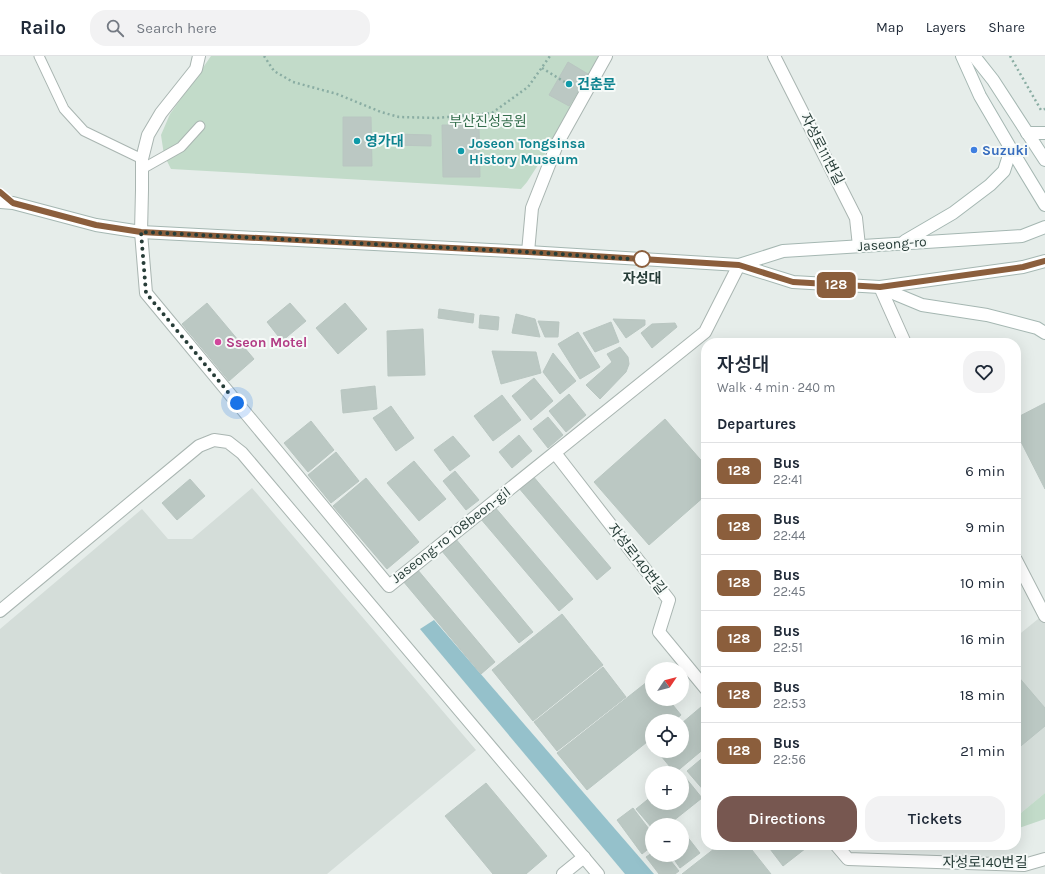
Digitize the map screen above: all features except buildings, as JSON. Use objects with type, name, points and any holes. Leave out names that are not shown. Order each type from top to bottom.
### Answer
[{"type":"street","points":[[141,232],[142,164],[148,135],[161,113],[196,70],[199,56]]},
{"type":"street","points":[[528,252],[532,208],[558,142],[606,56]]},
{"type":"street","name":"자성로111번길","points":[[774,56],[856,218],[859,246]]},
{"type":"street","points":[[962,56],[980,96],[1045,205]]},
{"type":"street","points":[[974,56],[993,80],[1045,160]]},
{"type":"street","points":[[1027,133],[1045,133]]},
{"type":"street","points":[[902,243],[953,213],[990,185],[1004,171],[1011,149]]},
{"type":"street","points":[[0,192],[13,203]]},
{"type":"street","points":[[0,202],[13,203]]},
{"type":"street","name":"Jaseong-ro","points":[[13,203],[96,225],[141,232],[528,252],[739,265],[793,282],[880,287],[1023,267],[1045,261]]},
{"type":"street","name":"Jaseong-ro","points":[[739,265],[783,251],[1022,236],[1045,227]]},
{"type":"street","name":"Jaseong-ro 108beon-gil","points":[[141,232],[146,293],[390,586],[705,332],[739,265]]},
{"type":"street","points":[[880,287],[922,305],[987,315],[1037,328],[1045,332]]},
{"type":"street","points":[[880,287],[902,338]]},
{"type":"street","points":[[0,610],[199,446],[214,440],[228,442],[242,453],[598,874]]},
{"type":"street","name":"자성로140번길","points":[[555,453],[669,600],[659,632],[701,683]]},
{"type":"street","points":[[1021,570],[1045,616]]},
{"type":"street","name":"자성로140번길","points":[[840,850],[848,859],[1024,865],[1045,859]]},
{"type":"street","points":[[563,874],[584,856]]},
{"type":"lane","points":[[39,56],[64,109],[84,131],[142,164],[181,147],[200,126]]},
{"type":"path","points":[[264,56],[274,71],[293,82],[337,94],[381,112],[399,117],[437,118],[492,113],[528,87],[550,56]]},
{"type":"path","points":[[1010,56],[1042,110],[1045,109]]},
{"type":"path","points":[[542,68],[585,94]]},
{"type":"shaded area","points":[[252,488],[476,750],[327,874],[2,874],[0,872],[0,629],[142,509],[168,539],[192,539]]},
{"type":"shaded area","points":[[1043,615],[1045,619],[1045,793],[1021,813],[1021,633]]},
{"type":"green space","name":"부산진성공원","points":[[211,56],[602,56],[569,117],[521,189],[171,169],[164,155],[161,135],[170,114]]},
{"type":"green space","points":[[1045,793],[1045,819],[1021,827],[1021,813]]},
{"type":"water","points":[[434,620],[654,874],[625,874],[420,629]]},
{"type":"bus line","name":"128","points":[[0,192],[13,203],[96,225],[141,232],[528,252],[739,265],[793,282],[880,287],[1023,267],[1045,261]]},
{"type":"place","name":"건춘문","points":[[569,84]]},
{"type":"place","name":"영가대","points":[[357,141]]},
{"type":"place","name":"Suzuki","points":[[974,150]]},
{"type":"place","name":"Joseon Tongsinsa History Museum","points":[[461,151]]},
{"type":"place","name":"자성대","points":[[642,259]]},
{"type":"place","name":"Sseon Motel","points":[[218,342]]},
{"type":"route","points":[[237,403],[146,293],[141,232],[528,252],[648,260],[642,259]]}]
